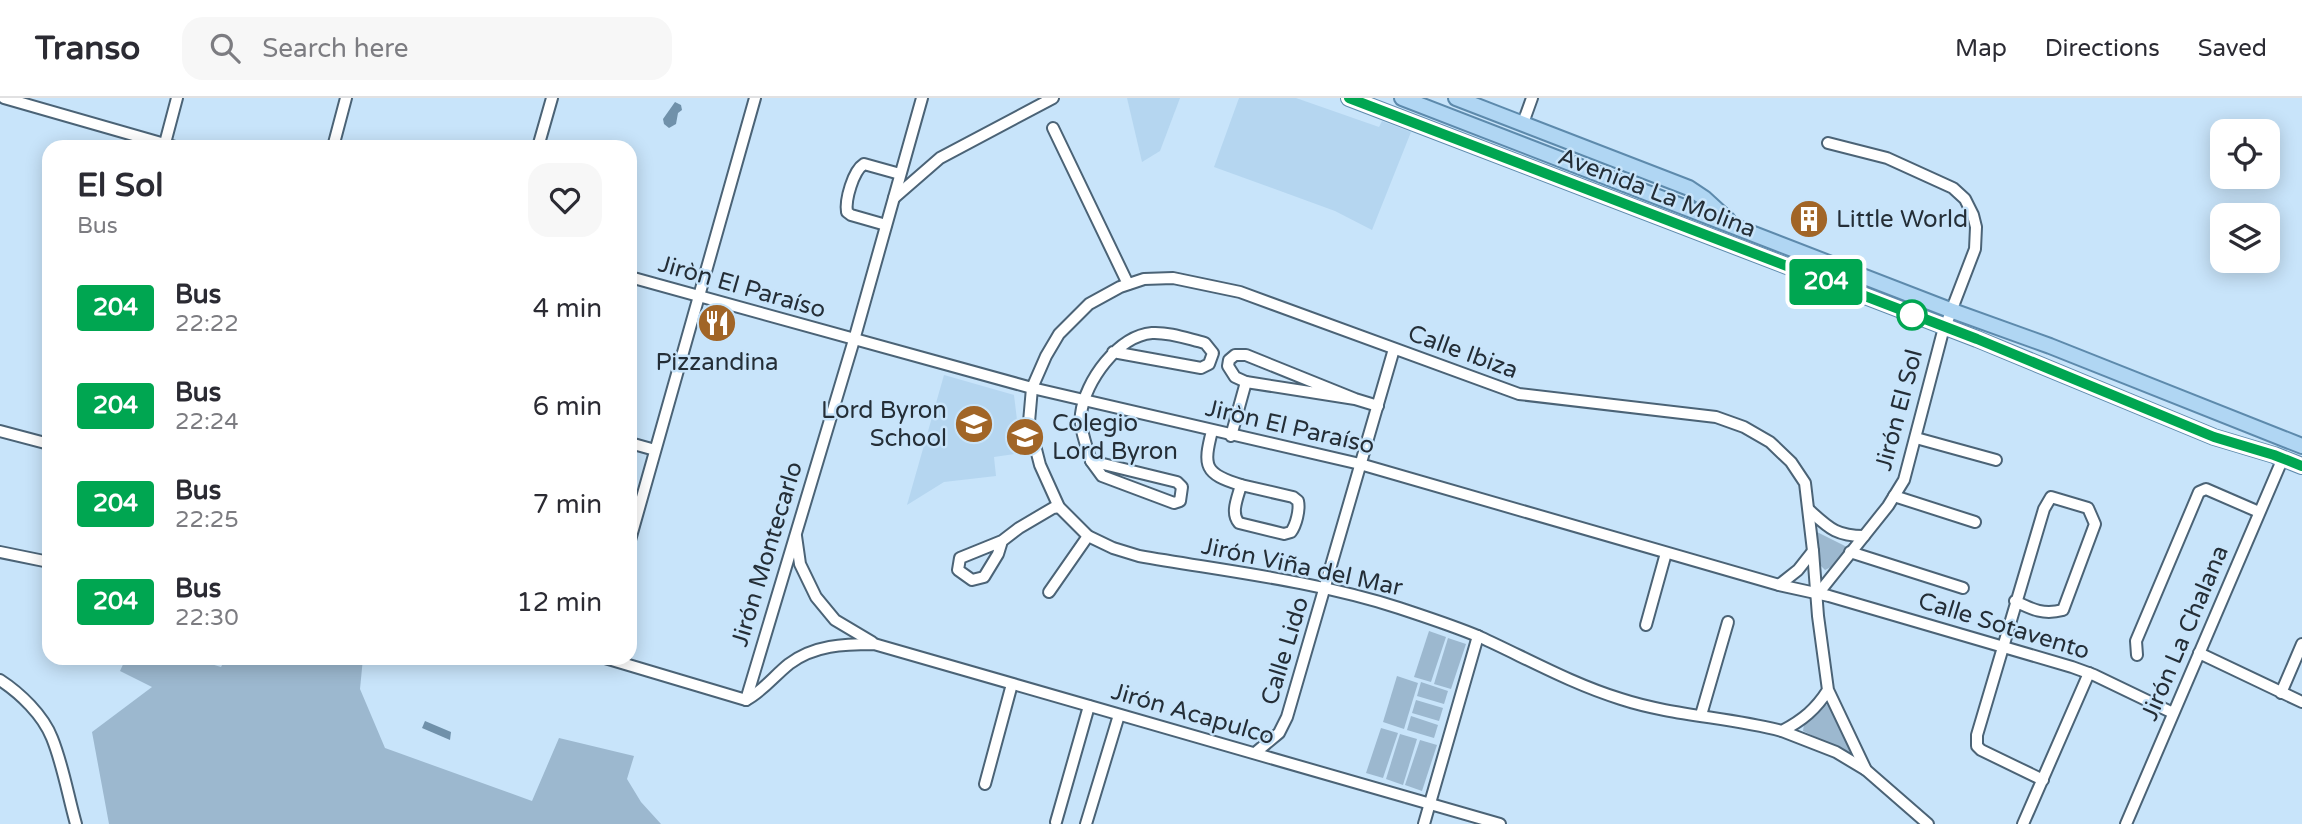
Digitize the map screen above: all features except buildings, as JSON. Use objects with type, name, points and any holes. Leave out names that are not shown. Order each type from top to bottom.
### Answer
[{"type":"main road","name":"Avenida La Molina","points":[[1349,98],[1944,327],[2214,437],[2302,466]]},
{"type":"main road","name":"Avenida La Molina","points":[[1402,98],[1950,310],[2050,346],[2302,446]]},
{"type":"main road","name":"Avenida La Molina","points":[[1456,98],[1689,188],[1734,226]]},
{"type":"main road","points":[[1626,184],[1701,235]]},
{"type":"street","points":[[4,98],[148,140]]},
{"type":"street","points":[[169,140],[177,98]]},
{"type":"street","points":[[335,140],[346,98]]},
{"type":"street","points":[[540,140],[552,98]]},
{"type":"street","points":[[637,515],[755,98]]},
{"type":"street","name":"Jirón Montecarlo","points":[[746,700],[854,340],[922,98]]},
{"type":"street","points":[[894,198],[940,158],[1053,98]]},
{"type":"street","points":[[1523,123],[1532,98]]},
{"type":"street","points":[[1053,128],[1128,285]]},
{"type":"street","name":"Jirón El Sol","points":[[1817,595],[1894,496],[1907,472],[1944,327],[1975,248],[1976,227],[1965,199],[1953,188],[1887,158],[1828,143]]},
{"type":"street","points":[[886,225],[851,215],[847,212],[846,204],[856,172],[864,164],[900,174]]},
{"type":"street","name":"Calle Ibiza","points":[[1032,388],[1046,356],[1070,321],[1089,304],[1144,279],[1173,278],[1240,292],[1519,394],[1716,417],[1744,427],[1770,442],[1791,463],[1805,483],[1828,690],[1866,770]]},
{"type":"street","name":"Jiròn El Paraíso","points":[[637,279],[1032,388],[1360,464],[1817,595]]},
{"type":"street","points":[[1091,461],[1177,482],[1182,486],[1180,501],[1174,503],[1102,477],[1091,461],[1080,415],[1084,401],[1103,365],[1113,352],[1138,337],[1161,333],[1205,343],[1213,353],[1209,364],[1201,368],[1113,352]]},
{"type":"street","name":"Calle Lido","points":[[1255,753],[1275,737],[1284,724],[1394,349]]},
{"type":"street","points":[[1355,399],[1246,382],[1230,372],[1229,360],[1235,355],[1246,355],[1378,406]]},
{"type":"street","points":[[1231,436],[1246,382]]},
{"type":"street","name":"Jirón Viña del Mar","points":[[1032,388],[1029,422],[1040,465],[1059,507],[1088,536],[1113,548],[1139,556],[1325,589],[1383,603],[1478,636],[1521,658],[1622,699],[1750,722],[1782,731],[1836,752],[1866,770]]},
{"type":"street","points":[[0,430],[42,442]]},
{"type":"street","points":[[1212,431],[1206,457],[1209,468],[1224,480],[1293,497],[1299,506],[1291,532],[1284,534],[1239,523],[1234,513],[1241,485]]},
{"type":"street","points":[[1916,438],[1996,460]]},
{"type":"street","points":[[637,445],[655,450]]},
{"type":"street","name":"Jirón La Chalana","points":[[2126,824],[2283,458]]},
{"type":"street","points":[[2137,655],[2136,640],[2199,492],[2206,489],[2259,512]]},
{"type":"street","points":[[1894,496],[1975,522]]},
{"type":"street","points":[[2015,601],[2034,611],[2049,614],[2063,610],[2095,524],[2088,508],[2051,497],[2044,509],[2015,601],[1977,735],[1977,746],[1981,750],[2043,780]]},
{"type":"street","points":[[1002,541],[1018,528],[1059,507]]},
{"type":"street","points":[[1809,510],[1836,533],[1864,536]]},
{"type":"street","name":"Jirón Acapulco","points":[[796,532],[800,564],[816,597],[835,620],[874,643],[1500,824]]},
{"type":"street","points":[[1049,592],[1088,536]]},
{"type":"street","points":[[1779,585],[1798,570],[1813,551]]},
{"type":"street","points":[[0,552],[42,561]]},
{"type":"street","points":[[1850,552],[1963,588]]},
{"type":"street","points":[[1646,625],[1666,553]]},
{"type":"street","name":"Calle Sotavento","points":[[1817,595],[2089,673],[2173,713]]},
{"type":"street","points":[[1701,715],[1728,622]]},
{"type":"street","points":[[1424,824],[1478,636]]},
{"type":"street","name":"Jirón Acapulco","points":[[746,700],[791,663],[816,650],[840,644],[874,643]]},
{"type":"street","points":[[2281,692],[2302,644]]},
{"type":"street","points":[[2199,653],[2302,702]]},
{"type":"street","points":[[628,665],[746,700]]},
{"type":"street","points":[[2023,824],[2089,673]]},
{"type":"street","points":[[0,680],[40,717],[52,737],[76,824]]},
{"type":"street","points":[[985,784],[1012,684]]},
{"type":"street","points":[[1782,731],[1809,715],[1828,690]]},
{"type":"street","points":[[1056,822],[1089,706]]},
{"type":"street","points":[[1086,824],[1119,715]]},
{"type":"street","points":[[1866,770],[1928,824]]},
{"type":"shaded area","points":[[1127,98],[1180,98],[1160,151],[1142,162]]},
{"type":"shaded area","points":[[1239,98],[1296,98],[1379,127],[1382,121],[1411,132],[1372,230],[1335,211],[1214,167]]},
{"type":"shaded area","points":[[675,102],[681,105],[682,110],[678,113],[676,124],[669,128],[663,119]]},
{"type":"shaded area","name":"Lord Byron School","points":[[944,375],[1014,395],[1021,453],[994,457],[996,476],[944,482],[907,505]]},
{"type":"shaded area","points":[[1817,532],[1847,547],[1831,567],[1825,570],[1818,563]]},
{"type":"shaded area","points":[[1429,631],[1446,637],[1431,682],[1414,677]]},
{"type":"shaded area","points":[[1448,638],[1466,644],[1451,689],[1434,684]]},
{"type":"shaded area","points":[[123,665],[362,665],[360,689],[385,748],[532,801],[559,738],[634,756],[627,779],[641,802],[661,824],[109,824],[92,732],[152,687],[120,671]]},
{"type":"shaded area","points":[[1397,676],[1418,683],[1404,729],[1383,722]]},
{"type":"shaded area","points":[[1421,682],[1448,691],[1444,704],[1417,696]]},
{"type":"shaded area","points":[[1416,700],[1443,708],[1439,721],[1412,713]]},
{"type":"shaded area","points":[[1823,704],[1829,705],[1851,754],[1803,731],[1804,724]]},
{"type":"shaded area","points":[[1411,716],[1438,725],[1434,738],[1407,730]]},
{"type":"shaded area","points":[[425,721],[451,732],[450,740],[422,728]]},
{"type":"shaded area","points":[[1381,728],[1398,733],[1383,778],[1366,773]]},
{"type":"shaded area","points":[[1400,734],[1417,739],[1403,785],[1386,779]]},
{"type":"shaded area","points":[[1420,740],[1437,745],[1422,791],[1405,785]]},
{"type":"bus line","name":"204","points":[[1349,98],[1977,339],[2229,443],[2302,466]]},
{"type":"place","name":"Little World","points":[[1809,219]]},
{"type":"place","name":"Pizzandina","points":[[717,323]]},
{"type":"place","name":"Lord Byron School","points":[[974,424]]},
{"type":"place","name":"Colegio Lord Byron","points":[[1025,437]]}]
